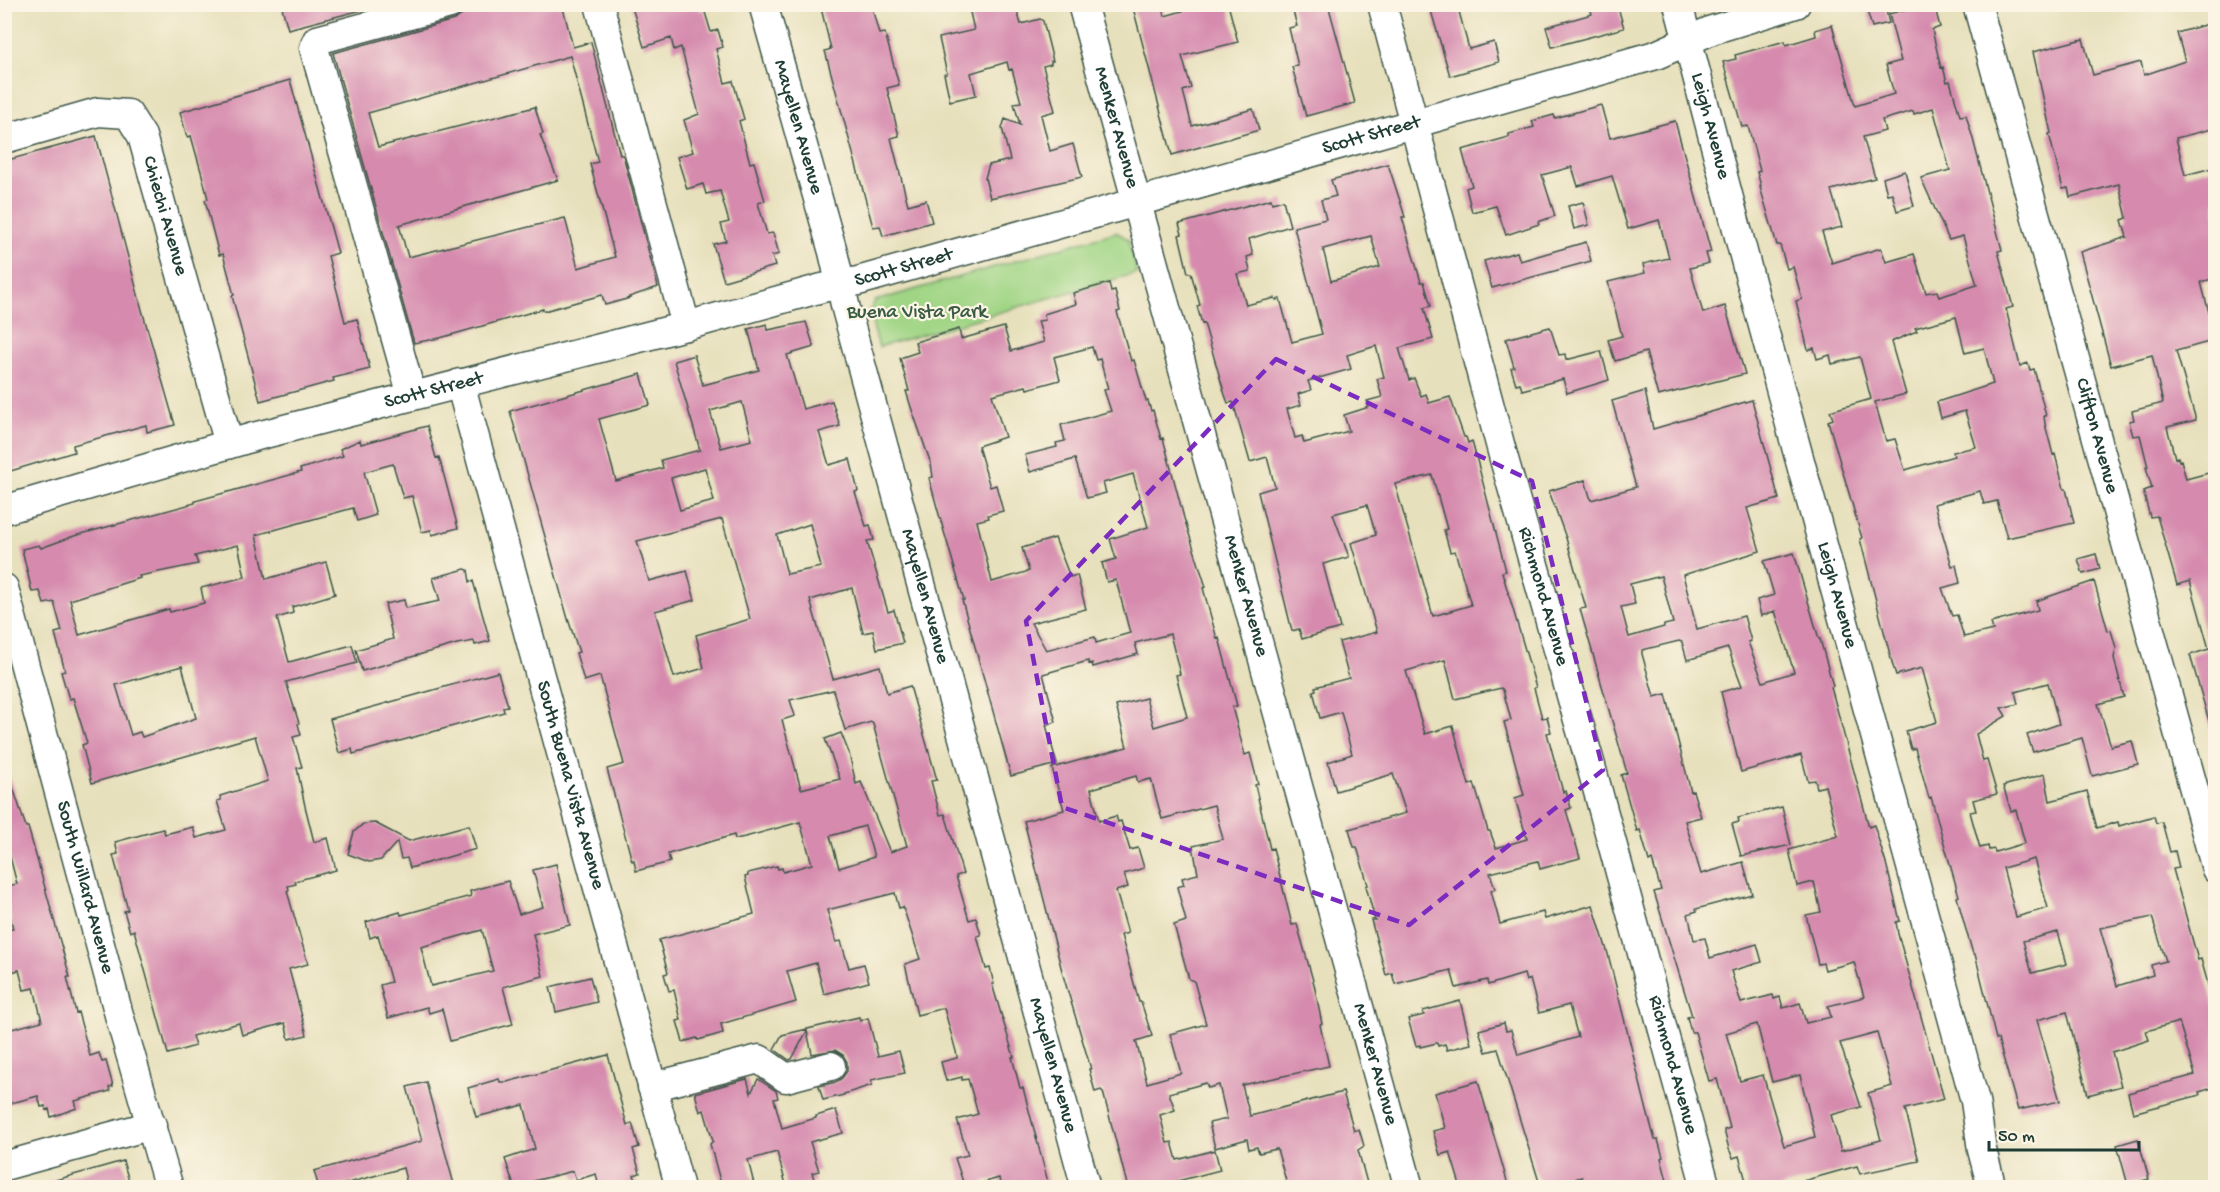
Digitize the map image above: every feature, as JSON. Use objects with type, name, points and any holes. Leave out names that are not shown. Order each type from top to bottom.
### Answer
[{"type":"street","points":[[412,396],[314,48],[317,40],[450,4]]},
{"type":"street","points":[[599,4],[686,326]]},
{"type":"street","name":"Mayellen Avenue","points":[[763,4],[833,252],[840,285],[1086,1188]]},
{"type":"street","name":"Menker Avenue","points":[[1082,4],[1408,1188]]},
{"type":"street","name":"Richmond Avenue","points":[[1382,4],[1501,448],[1591,766],[1706,1188]]},
{"type":"street","name":"Leigh Avenue","points":[[1678,4],[1748,271],[1975,1101],[1982,1150],[1992,1188]]},
{"type":"street","name":"Scott Street","points":[[4,510],[229,444],[460,382],[858,281],[1138,203],[1656,55],[1712,30],[1796,4]]},
{"type":"street","name":"Clifton Avenue","points":[[1977,4],[2216,869]]},
{"type":"street","name":"Chiechi Avenue","points":[[4,139],[98,112],[128,114],[142,136],[229,444]]},
{"type":"street","name":"South Buena Vista Avenue","points":[[460,382],[680,1188]]},
{"type":"street","name":"South Willard Avenue","points":[[4,588],[119,1016],[169,1188]]},
{"type":"street","points":[[652,1087],[759,1059],[786,1078],[831,1066]]},
{"type":"street","points":[[4,1166],[152,1125]]},
{"type":"highlighted area","points":[[1276,359],[1532,481],[1603,770],[1409,925],[1062,807],[1026,621]]},
{"type":"green space","name":"Buena Vista Park","points":[[1116,232],[1128,239],[1137,273],[879,347],[869,312],[875,301]]},
{"type":"building","points":[[281,4],[385,4],[288,29]]},
{"type":"building","points":[[475,4],[562,4],[573,47],[591,42],[620,155],[623,155],[658,287],[605,305],[602,295],[414,343],[333,53],[454,20],[462,15],[466,7]],"holes":[[[570,56],[598,162],[590,164],[615,257],[578,268],[565,218],[408,257],[399,225],[558,180],[540,135],[543,134],[535,107],[378,147],[368,113]]]},
{"type":"building","points":[[631,4],[698,4],[700,11],[704,9],[711,32],[718,30],[723,47],[716,49],[725,83],[733,81],[744,119],[739,121],[750,163],[754,162],[765,201],[758,203],[767,234],[773,233],[779,254],[772,256],[775,266],[724,281],[713,244],[726,241],[721,224],[729,222],[720,191],[706,194],[703,184],[687,189],[677,157],[693,152],[684,120],[699,114],[681,47],[674,50],[671,38],[644,47]]},
{"type":"building","points":[[820,4],[871,4],[879,34],[885,33],[899,85],[887,88],[899,136],[891,138],[908,205],[926,200],[932,222],[883,236],[880,226],[873,227],[825,51],[831,49]]},
{"type":"building","points":[[968,4],[1015,4],[1021,24],[1040,19],[1043,21],[1053,61],[1043,66],[1055,111],[1041,115],[1050,151],[1073,144],[1082,177],[990,198],[985,178],[989,165],[1010,160],[1002,128],[1005,119],[1020,125],[1014,103],[1021,102],[1012,69],[1009,70],[1007,62],[971,73],[976,95],[950,101],[939,38],[974,30]]},
{"type":"building","points":[[1132,4],[1162,4],[1165,16],[1206,4],[1228,4],[1238,42],[1182,56],[1191,88],[1183,91],[1192,126],[1253,109],[1259,130],[1172,155]]},
{"type":"building","points":[[1291,4],[1328,4],[1355,103],[1306,116],[1292,67],[1298,66],[1289,28],[1297,26]]},
{"type":"building","points":[[1429,4],[1457,4],[1469,49],[1494,42],[1499,62],[1450,76]]},
{"type":"building","points":[[1589,4],[1617,4],[1624,28],[1552,47],[1546,27],[1592,14]]},
{"type":"building","points":[[1925,4],[1934,4],[1940,27],[1932,30],[1941,68],[1943,67],[1947,82],[1950,81],[1960,116],[1966,115],[2002,250],[1998,251],[2013,307],[2006,309],[2020,366],[2028,363],[2030,370],[2034,369],[2053,455],[2055,454],[2064,489],[2066,489],[2074,523],[2007,538],[1997,501],[1984,504],[1980,491],[1934,504],[1952,566],[1956,565],[1960,583],[1942,588],[1952,616],[1957,615],[1964,637],[1993,630],[1991,623],[2038,610],[2036,601],[2094,581],[2108,631],[2111,630],[2116,648],[2114,658],[2124,697],[2098,704],[2111,746],[2132,741],[2138,764],[2092,776],[2082,738],[2033,752],[2027,735],[2059,724],[2048,683],[2015,692],[2018,704],[2001,708],[2006,716],[1976,734],[1983,761],[1987,760],[1997,794],[1973,800],[1976,811],[1970,812],[1980,848],[1988,846],[1989,850],[1994,849],[1995,852],[2025,843],[2016,810],[2011,811],[2003,786],[2045,774],[2050,801],[2087,791],[2097,828],[2118,822],[2119,826],[2154,816],[2156,823],[2162,822],[2170,852],[2175,851],[2179,868],[2173,869],[2198,960],[2201,959],[2216,1013],[2216,1087],[2199,1092],[2200,1095],[2133,1113],[2128,1093],[2195,1075],[2179,1022],[2146,1031],[2149,1040],[2112,1052],[2121,1086],[2088,1095],[2067,1012],[2037,1020],[2060,1101],[2018,1110],[1998,1039],[1996,1039],[1931,797],[1929,798],[1915,748],[1911,749],[1906,731],[1937,722],[1922,668],[1896,675],[1860,539],[1862,538],[1828,421],[1833,419],[1830,411],[1871,399],[1860,357],[1832,364],[1830,355],[1817,359],[1814,348],[1808,350],[1796,301],[1802,299],[1793,267],[1787,269],[1780,245],[1777,245],[1760,187],[1757,172],[1760,171],[1748,126],[1742,127],[1723,62],[1736,59],[1735,55],[1785,41],[1786,45],[1816,36],[1815,30],[1832,25],[1855,106],[1894,94],[1886,65],[1901,61],[1889,14]],"holes":[[[1933,108],[1950,170],[1921,178],[1949,240],[1963,236],[1977,285],[1939,297],[1937,291],[1926,293],[1914,254],[1886,262],[1881,248],[1832,263],[1822,232],[1842,227],[1831,190],[1875,178],[1863,137],[1885,131],[1882,120],[1913,111],[1914,114]],[[1956,317],[1965,353],[1984,348],[1993,384],[1937,402],[1941,418],[1965,411],[1976,447],[1953,452],[1954,456],[1905,470],[1895,439],[1886,441],[1875,402],[1906,394],[1891,342],[1917,331],[1915,328]],[[2034,859],[2048,908],[2016,917],[2003,868]],[[2152,917],[2166,961],[2151,965],[2153,975],[2117,986],[2100,928]],[[2058,932],[2067,964],[2032,973],[2023,941]]]},
{"type":"building","points":[[1885,6],[1889,23],[1872,27],[1867,11]]},
{"type":"building","points":[[2211,23],[2216,39],[2216,128],[2176,138],[2185,175],[2216,167],[2216,278],[2201,282],[2216,340],[2176,351],[2196,420],[2167,427],[2175,458],[2178,457],[2179,461],[2181,460],[2186,479],[2216,471],[2216,728],[2211,728],[2190,655],[2209,649],[2190,581],[2177,585],[2157,516],[2150,517],[2143,491],[2152,488],[2146,467],[2148,467],[2140,435],[2133,436],[2129,421],[2134,420],[2132,411],[2163,403],[2152,355],[2111,366],[2080,252],[2127,237],[2122,220],[2127,218],[2119,184],[2070,197],[2068,188],[2063,189],[2049,134],[2051,133],[2033,52],[2083,39],[2093,75],[2141,62],[2144,75],[2185,61],[2177,33]]},
{"type":"building","points":[[290,80],[338,253],[328,256],[345,322],[357,319],[370,369],[260,401],[223,254],[219,255],[211,224],[202,175],[191,136],[187,137],[180,112]]},
{"type":"building","points":[[1601,105],[1610,138],[1675,121],[1711,252],[1706,253],[1709,263],[1690,268],[1703,313],[1725,306],[1745,374],[1658,396],[1646,352],[1615,361],[1608,340],[1622,336],[1608,282],[1645,273],[1643,264],[1669,258],[1659,220],[1628,229],[1612,176],[1578,186],[1572,167],[1542,175],[1555,216],[1506,235],[1496,206],[1472,212],[1466,188],[1472,186],[1462,150],[1509,137],[1509,134],[1534,127],[1532,121],[1554,115],[1555,118]]},
{"type":"building","points":[[96,136],[175,425],[147,432],[146,425],[73,445],[74,452],[4,473],[4,353],[9,351],[4,334],[4,161]]},
{"type":"building","points":[[1388,164],[1405,217],[1402,217],[1421,282],[1424,282],[1431,306],[1424,308],[1433,339],[1399,348],[1409,380],[1414,378],[1421,396],[1426,394],[1429,403],[1450,397],[1464,437],[1468,443],[1472,441],[1506,571],[1502,572],[1536,687],[1534,688],[1542,718],[1547,717],[1551,732],[1547,733],[1563,792],[1566,791],[1571,808],[1566,810],[1580,858],[1540,869],[1538,861],[1490,873],[1495,889],[1491,891],[1500,924],[1543,912],[1545,919],[1593,905],[1608,954],[1655,1140],[1658,1140],[1663,1157],[1661,1158],[1669,1188],[1585,1188],[1582,1177],[1541,1188],[1498,1049],[1486,1052],[1479,1030],[1504,1023],[1506,1031],[1511,1030],[1518,1055],[1578,1037],[1569,1005],[1539,1013],[1530,979],[1526,981],[1524,974],[1488,985],[1487,980],[1456,988],[1451,970],[1395,984],[1392,973],[1386,975],[1371,920],[1375,920],[1366,886],[1368,885],[1349,829],[1406,813],[1393,774],[1336,791],[1328,762],[1352,754],[1341,712],[1320,718],[1313,691],[1316,690],[1315,687],[1349,678],[1339,642],[1377,632],[1351,543],[1376,535],[1367,505],[1333,514],[1349,557],[1323,564],[1340,628],[1302,639],[1299,629],[1292,631],[1258,492],[1275,487],[1267,457],[1250,462],[1233,402],[1228,403],[1204,323],[1202,324],[1197,306],[1200,305],[1191,273],[1188,273],[1179,235],[1182,234],[1179,224],[1271,199],[1272,203],[1283,200],[1290,226],[1249,239],[1253,255],[1247,257],[1250,271],[1237,274],[1246,305],[1275,298],[1280,299],[1292,342],[1322,334],[1294,227],[1326,219],[1321,200],[1336,196],[1331,180]],"holes":[[[1371,236],[1380,267],[1331,281],[1323,249]],[[1376,346],[1384,377],[1377,379],[1382,397],[1367,401],[1369,407],[1344,415],[1349,431],[1304,443],[1302,436],[1295,438],[1287,409],[1301,405],[1298,394],[1311,390],[1308,381],[1351,369],[1347,355]],[[1432,475],[1447,529],[1444,530],[1450,552],[1455,551],[1471,605],[1433,616],[1395,484]],[[1445,660],[1455,699],[1501,688],[1503,690],[1511,720],[1504,722],[1524,795],[1515,798],[1527,839],[1496,848],[1490,831],[1488,831],[1474,783],[1469,785],[1453,726],[1425,734],[1406,671]]]},
{"type":"building","points":[[1905,171],[1914,206],[1897,211],[1892,193],[1887,194],[1883,178]]},
{"type":"building","points":[[1583,202],[1589,225],[1574,229],[1568,206]]},
{"type":"building","points":[[1586,242],[1591,261],[1492,288],[1484,261],[1517,252],[1520,261]]},
{"type":"building","points":[[1109,283],[1111,292],[1115,291],[1120,311],[1117,312],[1131,361],[1134,360],[1146,401],[1151,411],[1153,410],[1161,439],[1163,438],[1184,518],[1206,587],[1203,588],[1237,706],[1232,707],[1245,755],[1250,753],[1258,784],[1255,785],[1270,849],[1273,848],[1292,925],[1297,924],[1314,984],[1329,1066],[1242,1085],[1250,1116],[1343,1092],[1354,1131],[1359,1129],[1364,1146],[1358,1150],[1367,1183],[1349,1188],[1288,1188],[1277,1149],[1259,1153],[1257,1147],[1249,1149],[1247,1139],[1215,1148],[1209,1123],[1227,1119],[1219,1085],[1208,1088],[1206,1083],[1169,1093],[1175,1110],[1160,1115],[1167,1143],[1172,1142],[1177,1160],[1215,1150],[1220,1170],[1166,1184],[1167,1188],[1128,1188],[1103,1092],[1101,1090],[1095,1092],[1089,1069],[1091,1069],[1063,975],[1024,821],[1064,810],[1052,768],[1127,747],[1116,706],[1146,698],[1154,727],[1187,717],[1176,675],[1180,674],[1170,634],[1135,643],[1138,654],[1093,667],[1088,661],[1043,674],[1056,722],[1046,725],[1057,764],[1011,776],[929,478],[933,477],[931,464],[906,391],[909,391],[900,358],[918,352],[915,342],[959,329],[961,339],[1004,327],[1011,351],[1044,342],[1038,321],[1045,320],[1044,314],[1076,304],[1073,293]],"holes":[[[1092,347],[1096,360],[1100,359],[1108,389],[1104,390],[1111,411],[1061,425],[1065,441],[1056,443],[1057,447],[1025,455],[1030,472],[1075,459],[1087,498],[1106,493],[1103,483],[1133,474],[1148,527],[1110,539],[1116,559],[1102,563],[1107,582],[1116,580],[1130,633],[1096,643],[1095,637],[1046,650],[1031,623],[1086,609],[1077,575],[1070,577],[1055,538],[1022,548],[1029,571],[992,582],[977,521],[1003,511],[996,485],[990,487],[978,446],[1005,437],[992,395],[1060,380],[1054,357]],[[1136,776],[1138,782],[1151,779],[1162,819],[1214,805],[1223,839],[1193,846],[1198,874],[1182,878],[1184,885],[1177,887],[1186,921],[1174,925],[1189,979],[1194,981],[1206,1024],[1170,1034],[1181,1073],[1147,1083],[1136,1041],[1152,1036],[1141,1002],[1139,1002],[1121,935],[1128,933],[1116,891],[1128,887],[1124,874],[1144,868],[1138,848],[1130,850],[1121,821],[1118,822],[1116,816],[1099,821],[1091,789]]]},
{"type":"building","points":[[806,322],[814,347],[787,355],[803,409],[832,401],[840,426],[819,432],[829,465],[850,459],[858,491],[855,492],[866,526],[870,525],[874,540],[867,541],[888,612],[894,610],[903,643],[877,649],[873,631],[863,633],[852,588],[810,600],[833,679],[880,666],[887,693],[910,686],[937,780],[931,781],[940,815],[945,814],[963,874],[956,876],[969,920],[976,918],[981,935],[977,936],[986,969],[990,968],[994,984],[992,984],[1014,1057],[1012,1057],[1020,1088],[1023,1088],[1048,1182],[1042,1184],[1043,1188],[1001,1188],[999,1178],[965,1188],[955,1158],[968,1155],[957,1120],[978,1114],[968,1079],[962,1080],[962,1077],[946,1081],[941,1062],[957,1058],[957,1055],[944,1008],[917,1015],[905,964],[920,959],[903,907],[899,908],[895,893],[827,910],[836,942],[841,941],[849,968],[864,964],[869,982],[824,994],[816,963],[787,971],[796,1002],[721,1024],[723,1033],[683,1042],[677,1021],[681,1020],[674,990],[669,991],[664,974],[668,973],[659,940],[754,914],[745,877],[748,873],[777,866],[778,869],[782,868],[783,872],[812,864],[800,822],[735,839],[734,835],[668,854],[670,862],[636,871],[607,769],[624,764],[600,676],[584,681],[576,653],[579,652],[510,411],[641,374],[650,405],[599,419],[616,481],[663,468],[661,460],[700,450],[674,361],[694,355],[703,385],[759,370],[748,329],[767,324],[768,330]],"holes":[[[742,402],[752,440],[721,448],[710,411]],[[705,468],[714,501],[680,510],[671,478]],[[722,519],[750,619],[696,635],[704,668],[674,677],[655,611],[695,600],[687,571],[649,581],[637,541]],[[810,524],[821,567],[787,574],[777,535]],[[833,690],[845,730],[871,722],[873,724],[907,846],[890,852],[861,782],[856,784],[849,753],[841,733],[825,739],[840,779],[801,789],[782,720],[795,716],[790,700]],[[865,826],[874,857],[839,868],[830,836]]]},
{"type":"building","points":[[1550,327],[1559,355],[1565,354],[1566,360],[1601,351],[1609,380],[1567,393],[1563,379],[1522,390],[1520,383],[1516,384],[1506,339]]},
{"type":"building","points":[[1645,391],[1653,429],[1752,400],[1779,499],[1747,508],[1760,551],[1683,575],[1697,629],[1744,616],[1751,641],[1748,642],[1763,682],[1794,672],[1775,611],[1761,616],[1757,600],[1774,595],[1764,561],[1794,553],[1833,686],[1831,687],[1869,827],[1874,825],[1887,867],[1900,921],[1896,922],[1898,934],[1944,1099],[1905,1109],[1919,1161],[1860,1174],[1857,1166],[1778,1188],[1748,1188],[1739,1156],[1733,1158],[1729,1149],[1724,1130],[1730,1128],[1717,1079],[1709,1081],[1695,1032],[1691,1032],[1687,1017],[1692,1016],[1654,892],[1661,890],[1640,830],[1637,831],[1621,775],[1627,773],[1580,609],[1586,608],[1566,538],[1549,491],[1585,480],[1591,500],[1636,487],[1612,401]],"holes":[[[1661,576],[1673,623],[1629,637],[1621,607],[1635,604],[1630,584]],[[1679,641],[1682,642],[1687,660],[1728,648],[1742,686],[1721,692],[1741,772],[1801,755],[1808,781],[1815,780],[1817,788],[1825,786],[1838,836],[1789,850],[1797,886],[1814,882],[1821,912],[1806,915],[1818,964],[1823,963],[1825,970],[1854,962],[1864,997],[1828,1006],[1831,1017],[1806,1023],[1800,1003],[1783,1008],[1780,997],[1774,999],[1773,995],[1741,1003],[1731,971],[1762,962],[1757,944],[1710,958],[1705,938],[1694,940],[1688,914],[1697,911],[1696,909],[1752,894],[1743,862],[1701,874],[1685,821],[1701,817],[1693,791],[1691,792],[1666,694],[1654,697],[1642,650]],[[1757,1024],[1772,1082],[1800,1075],[1815,1137],[1784,1146],[1763,1075],[1740,1081],[1726,1033]],[[1877,1033],[1892,1086],[1868,1093],[1881,1140],[1841,1151],[1831,1115],[1861,1107],[1840,1043]]]},
{"type":"building","points":[[427,426],[436,458],[439,457],[458,528],[432,535],[431,530],[422,532],[412,496],[403,498],[393,464],[364,472],[376,515],[357,521],[353,508],[256,535],[266,579],[326,562],[335,594],[292,607],[293,613],[277,618],[289,662],[352,645],[357,663],[286,682],[299,723],[301,735],[293,737],[302,767],[297,768],[314,842],[328,838],[336,870],[295,881],[296,884],[288,886],[287,891],[308,964],[289,969],[307,1035],[289,1039],[285,1023],[242,1035],[239,1023],[192,1036],[195,1046],[168,1054],[134,930],[130,932],[124,911],[128,910],[113,855],[118,854],[115,842],[163,829],[165,834],[193,827],[196,838],[226,830],[217,801],[221,800],[220,796],[268,781],[255,736],[92,783],[82,745],[87,743],[73,698],[69,699],[61,672],[65,671],[55,633],[62,631],[54,602],[44,604],[40,591],[32,592],[22,549],[39,545],[41,548],[74,536],[301,472],[300,469],[343,456],[340,449],[360,440],[361,444]],"holes":[[[238,545],[245,577],[201,588],[204,603],[170,612],[169,609],[79,635],[70,600],[140,578],[139,576],[198,564],[195,556]],[[182,666],[196,718],[142,737],[140,732],[131,735],[116,685]]]},
{"type":"building","points":[[2096,554],[2100,569],[2083,574],[2078,559]]},
{"type":"building","points":[[468,570],[470,582],[473,581],[490,641],[475,645],[474,641],[457,644],[362,671],[356,650],[393,639],[385,604],[404,600],[406,608],[440,601],[433,578]]},
{"type":"building","points":[[498,672],[508,706],[503,707],[504,712],[353,754],[352,749],[339,753],[330,719]]},
{"type":"building","points":[[8,772],[26,827],[28,827],[70,977],[67,977],[76,1013],[78,1012],[90,1056],[99,1053],[102,1062],[106,1061],[113,1086],[109,1087],[110,1091],[75,1101],[77,1108],[51,1117],[49,1109],[46,1110],[45,1106],[41,1107],[38,1096],[4,1105],[4,1031],[42,1021],[34,988],[24,990],[19,970],[4,974],[4,931],[13,929],[4,887],[17,884],[7,845],[4,846],[4,773]]},
{"type":"building","points":[[1782,807],[1791,845],[1741,856],[1732,824],[1739,822],[1738,818]]},
{"type":"building","points":[[375,823],[409,841],[469,825],[476,849],[410,868],[407,858],[401,859],[397,842],[381,860],[369,862],[348,854],[354,832],[363,824]]},
{"type":"building","points":[[556,864],[570,925],[533,934],[543,976],[503,987],[513,1024],[450,1041],[442,1009],[429,1013],[427,1007],[388,1018],[380,985],[391,982],[378,935],[370,938],[366,922],[471,896],[470,891],[508,881],[519,914],[543,907],[533,870]],"holes":[[[482,930],[493,971],[431,986],[421,947]]]},
{"type":"building","points":[[590,977],[597,1002],[556,1012],[550,987]]},
{"type":"building","points":[[1460,1001],[1471,1044],[1447,1050],[1445,1044],[1416,1046],[1408,1019],[1424,1015],[1423,1011]]},
{"type":"building","points":[[859,1017],[860,1021],[868,1018],[878,1056],[899,1051],[905,1073],[871,1080],[872,1085],[823,1100],[819,1086],[836,1082],[847,1071],[847,1062],[843,1055],[835,1050],[812,1054],[807,1031],[792,1059],[789,1060],[774,1049],[782,1035]]},
{"type":"building","points":[[608,1055],[627,1125],[632,1123],[639,1147],[633,1149],[640,1173],[634,1175],[637,1184],[626,1187],[599,1187],[596,1174],[576,1180],[573,1171],[514,1186],[505,1159],[535,1149],[524,1105],[476,1117],[468,1088],[499,1079],[500,1082],[507,1082]]},
{"type":"building","points":[[747,1079],[751,1093],[758,1079],[776,1091],[778,1098],[774,1099],[782,1128],[836,1110],[843,1133],[810,1142],[819,1171],[812,1173],[815,1182],[796,1188],[787,1188],[777,1152],[748,1160],[755,1188],[722,1188],[710,1144],[713,1141],[704,1110],[700,1112],[695,1093]]},
{"type":"building","points":[[1478,1081],[1509,1188],[1461,1188],[1450,1152],[1440,1155],[1433,1131],[1445,1128],[1435,1093]]},
{"type":"building","points":[[426,1082],[455,1188],[408,1188],[403,1168],[330,1188],[319,1188],[314,1171],[422,1141],[407,1087]]},
{"type":"building","points":[[2138,1139],[2149,1179],[2128,1185],[2117,1145]]},
{"type":"building","points":[[123,1161],[131,1188],[46,1188],[45,1183]]}]
